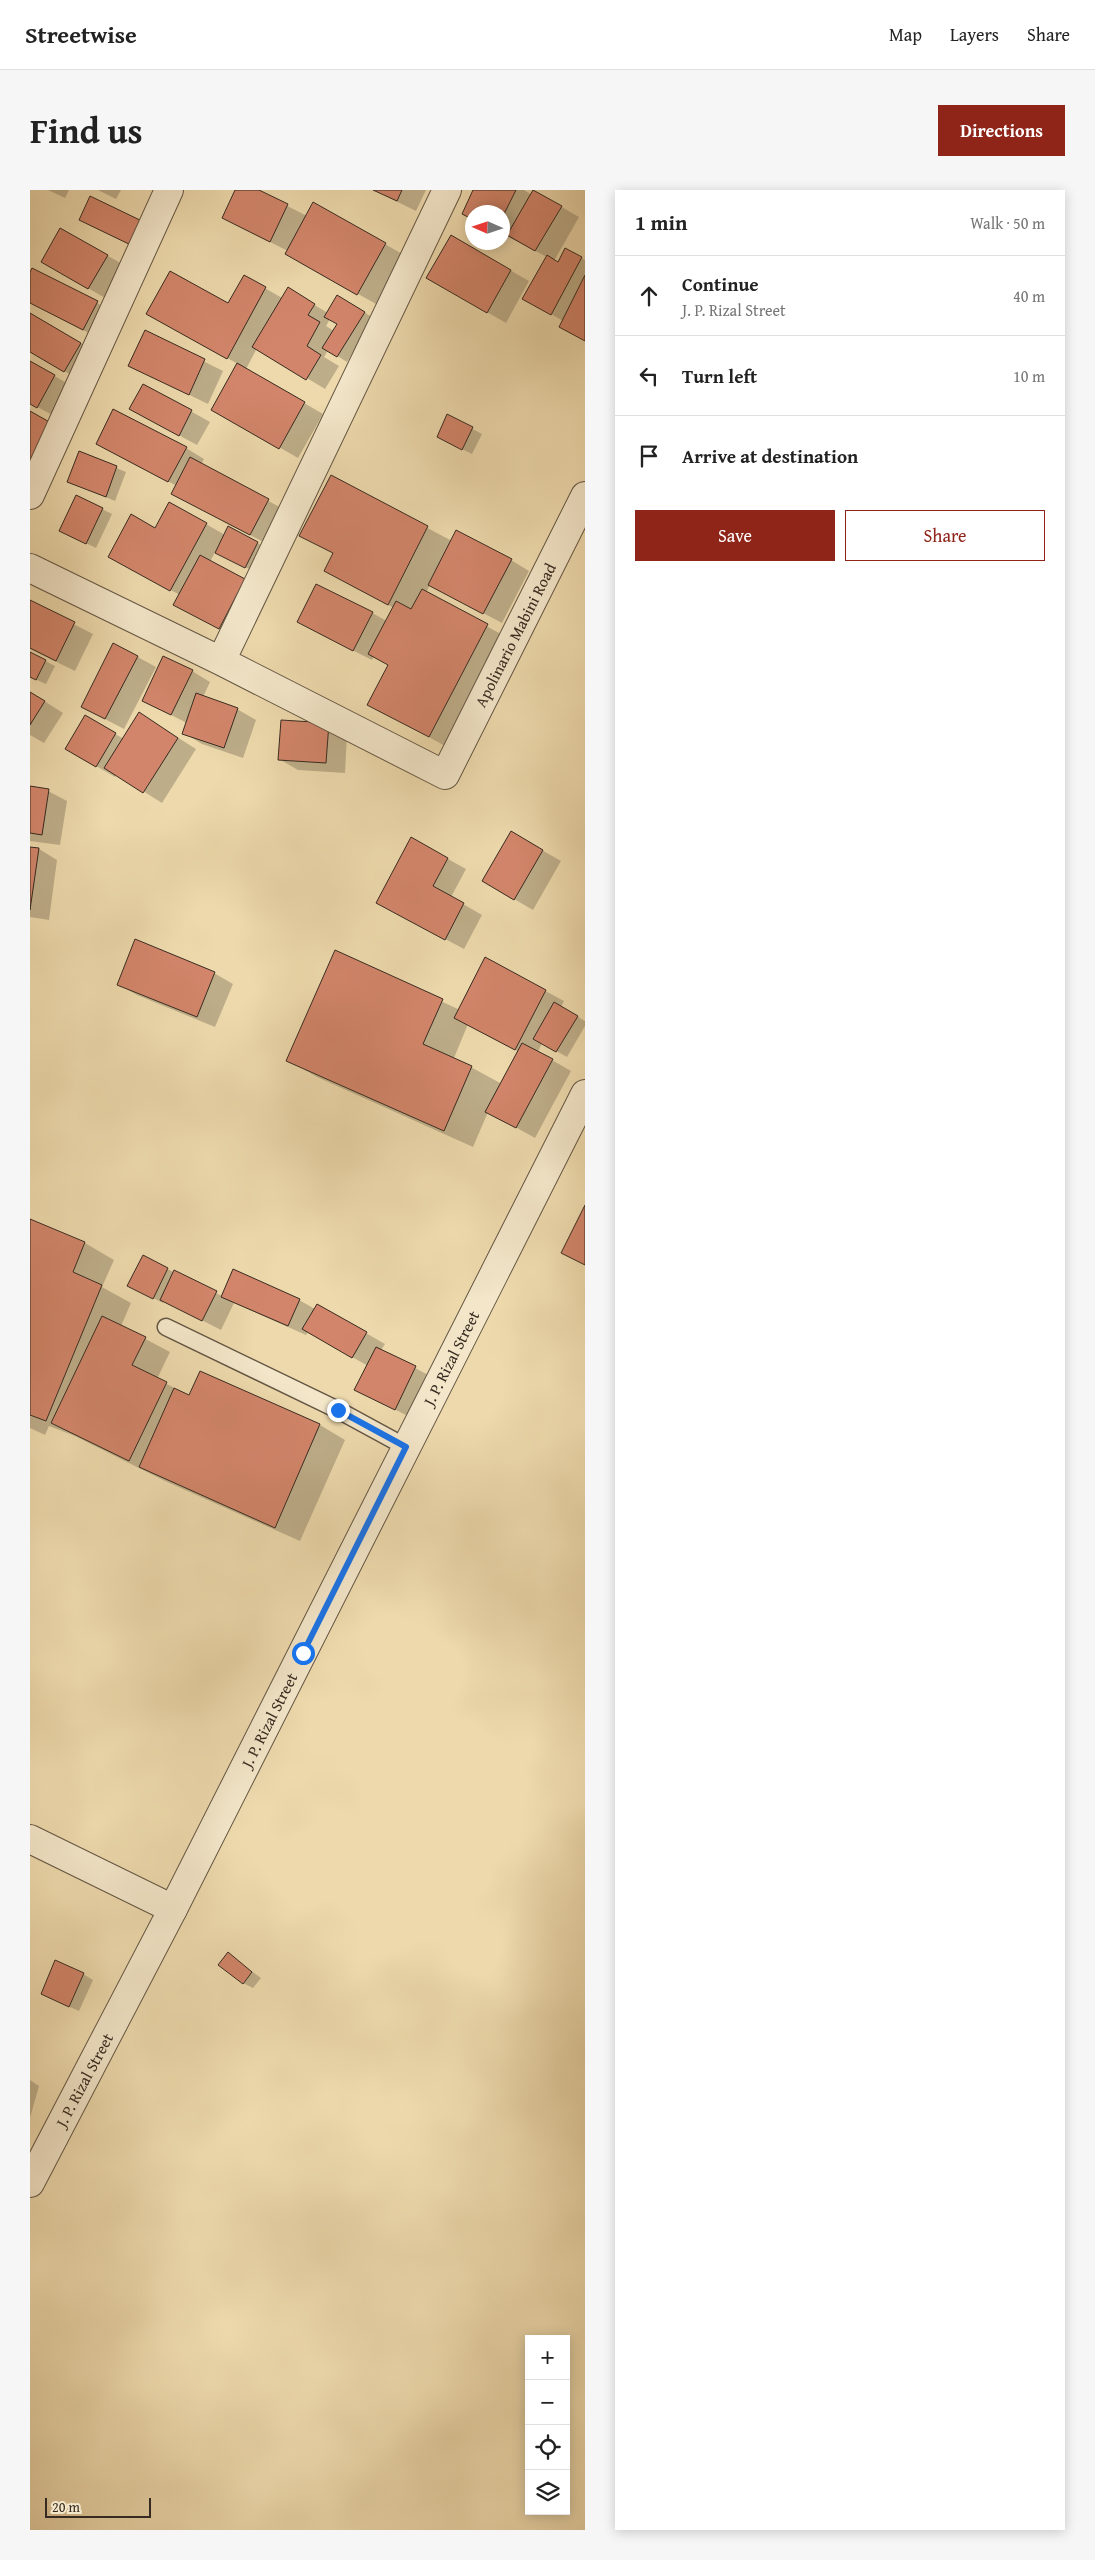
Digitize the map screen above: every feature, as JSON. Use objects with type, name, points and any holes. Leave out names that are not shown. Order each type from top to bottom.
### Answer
[{"type":"street","points":[[30,494],[169,190]]},
{"type":"street","points":[[30,568],[221,661],[447,190]]},
{"type":"street","name":"Apolinario Mabini Road","points":[[221,661],[445,774],[585,496]]},
{"type":"street","name":"J. P. Rizal Street","points":[[30,2183],[173,1909],[585,1094]]},
{"type":"street","points":[[30,1838],[173,1909]]},
{"type":"lane","points":[[166,1327],[338,1410],[406,1447]]},
{"type":"building","points":[[235,190],[259,190],[288,204],[270,242],[222,218]]},
{"type":"building","points":[[373,190],[402,190],[397,201]]},
{"type":"building","points":[[473,190],[516,190],[508,205],[466,205]]},
{"type":"building","points":[[533,190],[562,206],[535,251],[510,237],[510,230]]},
{"type":"building","points":[[90,196],[144,222],[133,246],[79,220]]},
{"type":"building","points":[[313,202],[386,243],[357,295],[285,254]]},
{"type":"building","points":[[60,228],[108,255],[88,289],[41,262]]},
{"type":"building","points":[[451,235],[465,243],[465,250],[477,250],[511,270],[487,313],[426,278]]},
{"type":"building","points":[[565,248],[582,257],[551,315],[522,299],[547,255],[558,262]]},
{"type":"building","points":[[32,268],[98,301],[83,330],[30,303],[30,272]]},
{"type":"building","points":[[170,271],[228,303],[244,275],[266,287],[227,359],[146,314]]},
{"type":"building","points":[[585,275],[585,341],[559,327]]},
{"type":"building","points":[[288,287],[315,304],[308,315],[320,322],[307,346],[321,355],[306,380],[252,347]]},
{"type":"building","points":[[337,295],[365,312],[337,357],[322,348],[337,324],[324,317]]},
{"type":"building","points":[[30,313],[81,343],[64,372],[30,352]]},
{"type":"building","points":[[145,330],[205,359],[189,395],[128,366]]},
{"type":"building","points":[[30,361],[55,375],[37,408],[30,404]]},
{"type":"building","points":[[237,363],[305,402],[279,449],[211,410]]},
{"type":"building","points":[[143,384],[192,410],[179,436],[129,409]]},
{"type":"building","points":[[113,409],[187,447],[168,482],[96,444]]},
{"type":"building","points":[[30,411],[53,424],[30,465]]},
{"type":"building","points":[[447,414],[473,427],[462,450],[437,437]]},
{"type":"building","points":[[79,451],[117,466],[106,497],[67,482]]},
{"type":"building","points":[[190,457],[269,499],[250,535],[171,494]]},
{"type":"building","points":[[331,475],[428,526],[388,605],[324,571],[333,553],[299,536]]},
{"type":"building","points":[[76,495],[103,508],[86,544],[59,531]]},
{"type":"building","points":[[169,502],[207,523],[170,591],[108,557],[131,514],[155,528]]},
{"type":"building","points":[[228,526],[258,542],[245,568],[215,553]]},
{"type":"building","points":[[456,530],[512,559],[483,614],[428,585]]},
{"type":"building","points":[[200,555],[245,579],[219,629],[173,605]]},
{"type":"building","points":[[316,584],[373,612],[353,651],[297,622]]},
{"type":"building","points":[[422,589],[488,624],[429,737],[367,705],[388,665],[368,654],[396,601],[411,609]]},
{"type":"building","points":[[30,600],[75,622],[56,661],[30,648]]},
{"type":"building","points":[[113,643],[138,656],[105,719],[81,707]]},
{"type":"building","points":[[30,652],[46,660],[36,680],[30,677]]},
{"type":"building","points":[[163,656],[193,670],[171,715],[142,701]]},
{"type":"building","points":[[30,692],[45,701],[30,725]]},
{"type":"building","points":[[196,693],[238,708],[224,748],[182,734]]},
{"type":"building","points":[[139,712],[178,738],[143,793],[104,768]]},
{"type":"building","points":[[85,715],[116,733],[96,767],[65,749]]},
{"type":"building","points":[[281,720],[329,723],[326,763],[278,760]]},
{"type":"building","points":[[30,786],[49,789],[42,835],[30,833]]},
{"type":"building","points":[[511,831],[543,850],[514,900],[482,881]]},
{"type":"building","points":[[411,837],[448,858],[433,886],[464,903],[445,940],[376,903]]},
{"type":"building","points":[[30,847],[39,848],[30,910]]},
{"type":"building","points":[[135,939],[215,972],[197,1017],[117,985]]},
{"type":"building","points":[[335,950],[443,999],[423,1044],[472,1066],[444,1131],[286,1061]]},
{"type":"building","points":[[485,957],[546,990],[515,1050],[454,1018]]},
{"type":"building","points":[[554,1002],[578,1016],[556,1052],[533,1039]]},
{"type":"building","points":[[522,1043],[553,1059],[516,1128],[485,1112]]},
{"type":"building","points":[[585,1205],[585,1265],[561,1253]]},
{"type":"building","points":[[30,1219],[85,1242],[73,1272],[102,1285],[46,1421],[30,1415]]},
{"type":"building","points":[[143,1255],[168,1268],[153,1299],[127,1286]]},
{"type":"building","points":[[233,1269],[300,1299],[288,1326],[221,1297]]},
{"type":"building","points":[[174,1270],[217,1291],[202,1321],[160,1300]]},
{"type":"building","points":[[317,1304],[367,1332],[352,1358],[302,1329]]},
{"type":"building","points":[[102,1316],[146,1337],[132,1365],[167,1382],[129,1461],[51,1423]]},
{"type":"building","points":[[376,1347],[416,1366],[395,1410],[354,1390]]},
{"type":"building","points":[[200,1371],[320,1424],[275,1528],[139,1467],[174,1388],[189,1395]]},
{"type":"building","points":[[228,1952],[252,1972],[243,1984],[218,1965]]},
{"type":"building","points":[[55,1960],[84,1973],[69,2007],[41,1994]]},
{"type":"route","points":[[303,1653],[406,1447],[338,1410]]}]
